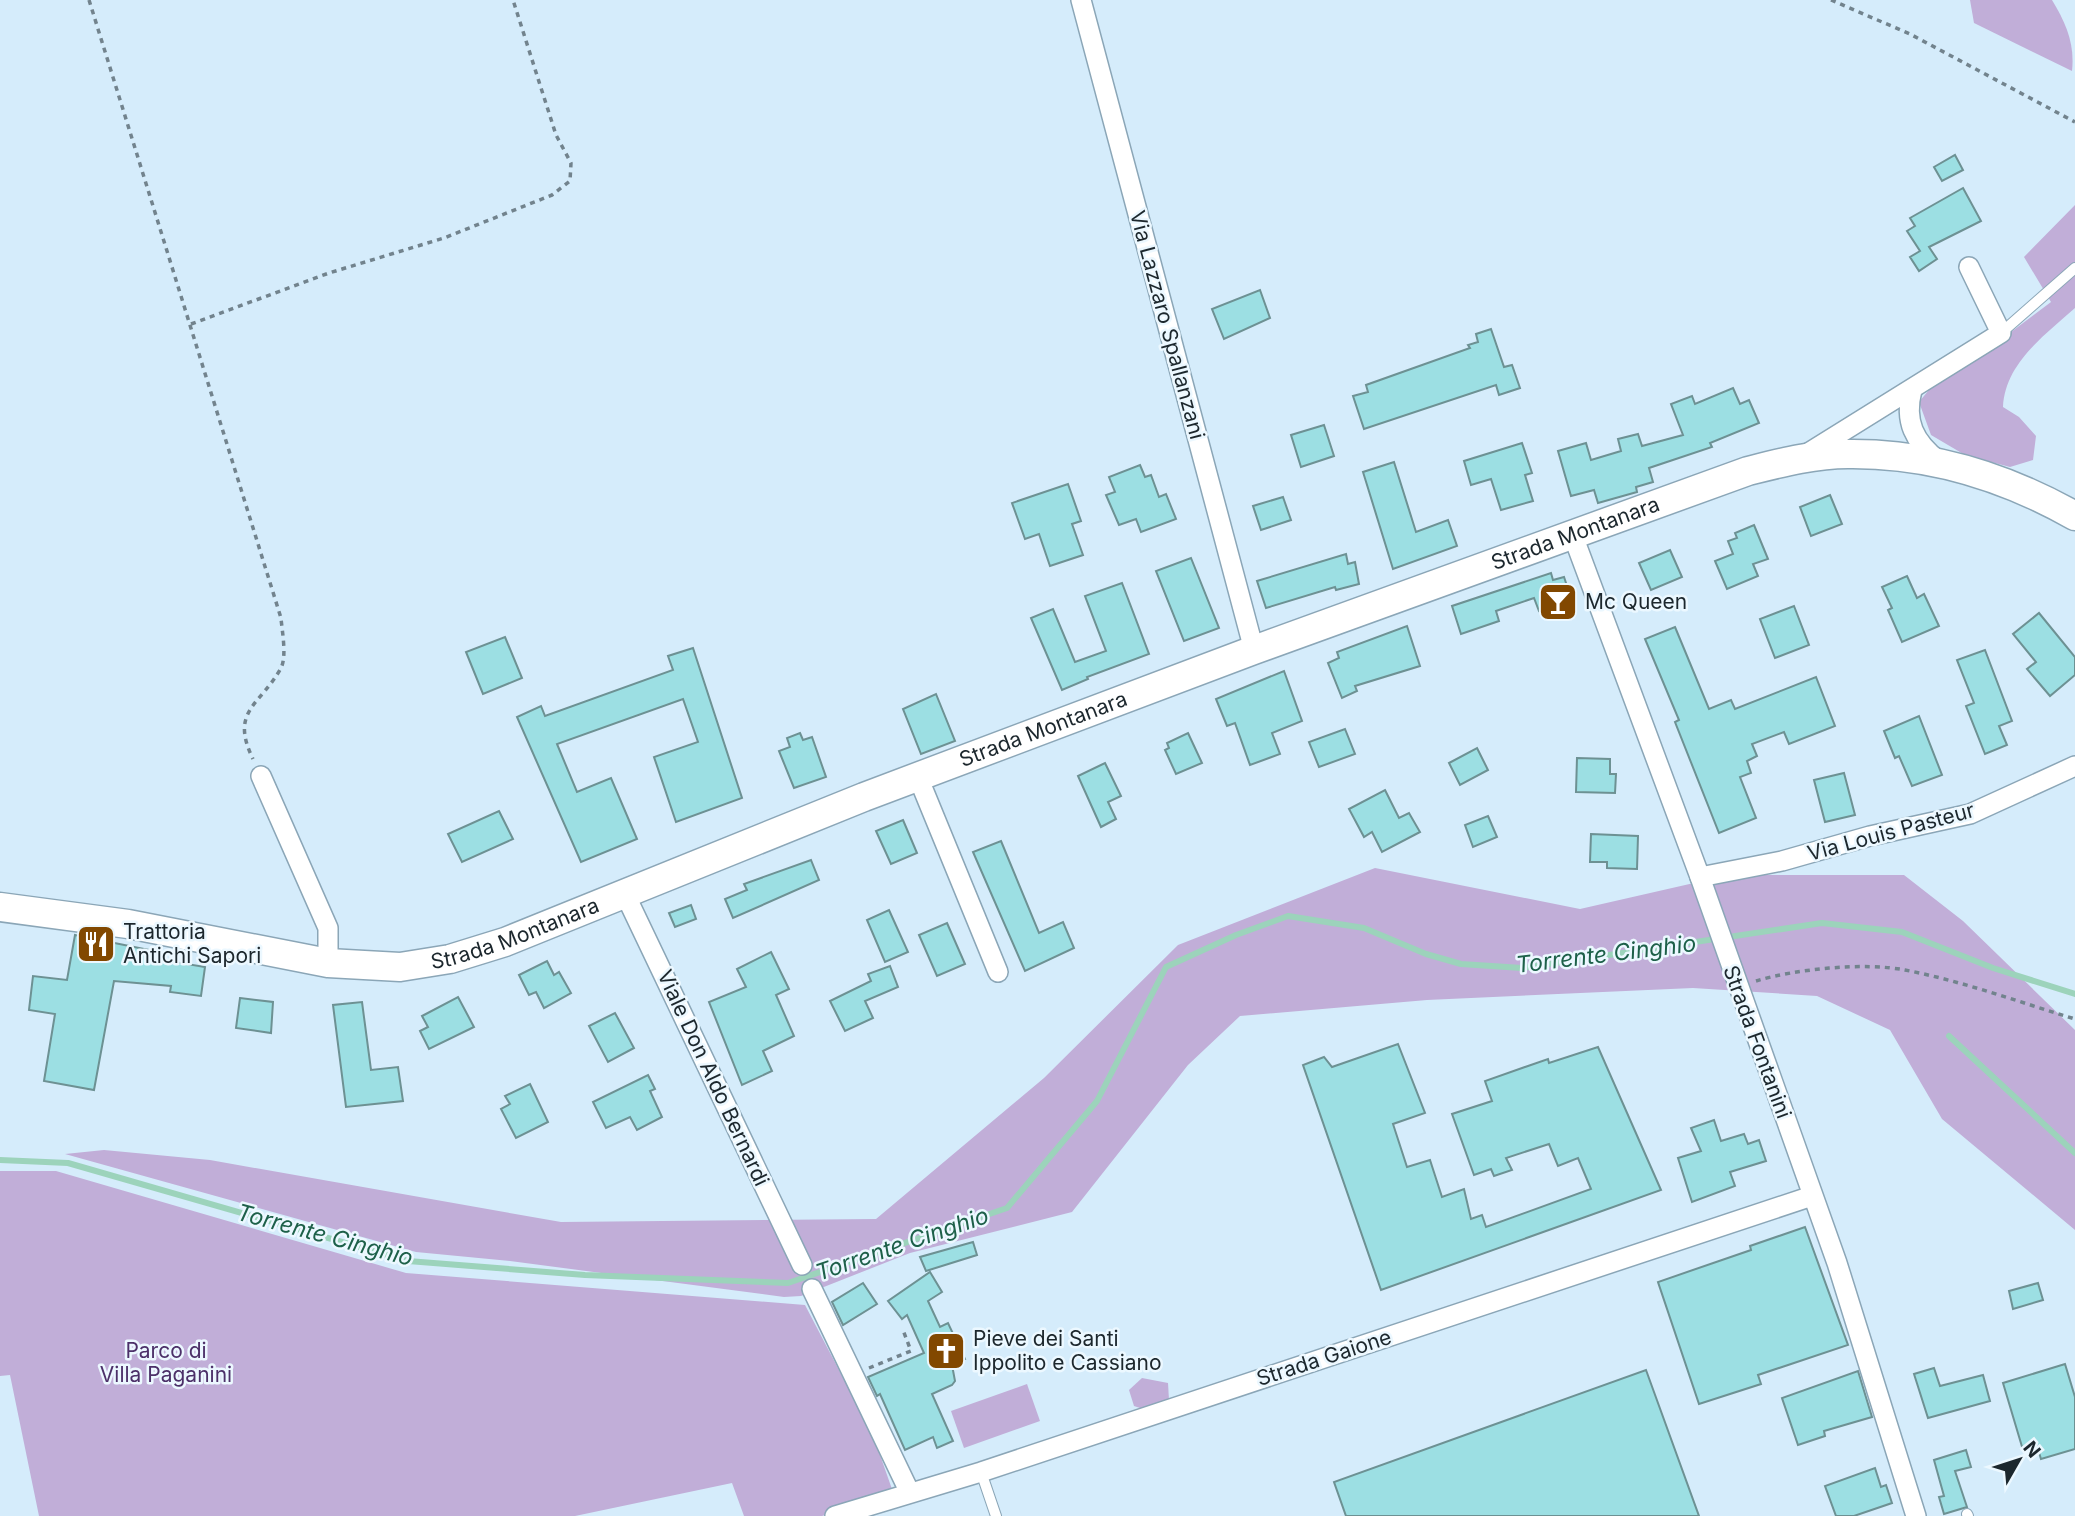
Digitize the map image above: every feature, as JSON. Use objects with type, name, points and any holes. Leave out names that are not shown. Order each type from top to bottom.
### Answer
[{"type":"main road","name":"Strada Montanara","points":[[0,907],[128,924],[328,963],[400,967],[450,959],[505,942],[624,892],[918,777],[1254,650],[1748,471],[1798,459],[1847,454],[1944,465],[2030,491],[2075,516]]},
{"type":"street","name":"Via Lazzaro Spallanzani","points":[[1081,0],[1254,650]]},
{"type":"street","points":[[1798,459],[2001,333],[1969,267]]},
{"type":"street","points":[[1912,390],[1908,407],[1911,426],[1921,448],[1944,465]]},
{"type":"street","name":"Strada Fontanini","points":[[1572,533],[1700,877],[1711,915],[1743,992],[1916,1516]]},
{"type":"street","name":"Via Louis Pasteur","points":[[1700,877],[1782,861],[1870,836],[1970,814],[2075,766]]},
{"type":"street","points":[[261,776],[328,928],[328,963]]},
{"type":"street","points":[[918,777],[998,972]]},
{"type":"street","name":"Viale Don Aldo Bernardi","points":[[624,892],[802,1265]]},
{"type":"street","name":"Strada Gaione","points":[[835,1516],[981,1472],[1812,1196]]},
{"type":"street","points":[[812,1289],[909,1492]]},
{"type":"lane","points":[[2001,333],[2075,268]]},
{"type":"lane","points":[[981,1472],[996,1516]]},
{"type":"path","points":[[89,0],[281,618],[283,665],[248,711],[242,738],[261,776]]},
{"type":"path","points":[[191,324],[329,273],[444,238],[552,195],[570,181],[571,163],[556,135],[513,0]]},
{"type":"path","points":[[1831,0],[1910,34],[2075,122]]},
{"type":"path","points":[[1743,992],[1780,974],[1835,968],[1903,970],[2075,1019]]},
{"type":"path","points":[[852,1375],[911,1352],[903,1330]]},
{"type":"green space","points":[[1970,0],[2052,0],[2068,34],[2072,71],[1974,23]]},
{"type":"green space","points":[[2075,205],[2075,308],[2029,351],[2019,363],[2005,391],[2003,407],[2019,417],[2036,436],[2033,460],[2010,467],[1965,455],[1931,435],[1919,402],[1933,385],[1970,363],[2051,302],[2024,257]]},
{"type":"green space","points":[[1375,868],[1580,909],[1729,875],[1904,875],[1963,921],[2075,1030],[2075,1230],[1942,1119],[1890,1030],[1817,996],[1693,988],[1427,1000],[1240,1016],[1188,1065],[1072,1212],[910,1253],[801,1296],[784,1297],[510,1261],[416,1252],[65,1154],[104,1150],[210,1160],[561,1222],[876,1219],[1044,1078],[1178,945]]},
{"type":"green space","name":"Parco di Villa Paganini","points":[[0,1171],[56,1171],[406,1273],[805,1305],[873,1435],[893,1492],[822,1516],[744,1516],[732,1483],[575,1516],[39,1516],[10,1375],[0,1376]]},
{"type":"green space","points":[[1142,1378],[1168,1383],[1169,1400],[1146,1410],[1134,1406],[1129,1390]]},
{"type":"green space","points":[[1027,1384],[1040,1421],[964,1448],[951,1411]]},
{"type":"building","points":[[1955,155],[1963,170],[1942,181],[1934,167]]},
{"type":"building","points":[[1963,188],[1981,221],[1929,247],[1937,259],[1919,271],[1910,257],[1920,251],[1907,231],[1915,226],[1910,218]]},
{"type":"building","points":[[1260,290],[1270,318],[1224,339],[1212,309]]},
{"type":"building","points":[[1491,329],[1504,367],[1512,365],[1520,388],[1499,395],[1496,385],[1364,429],[1353,396],[1368,392],[1366,385],[1470,348],[1468,345],[1478,342],[1476,334]]},
{"type":"building","points":[[1733,388],[1740,404],[1749,400],[1759,423],[1710,443],[1712,447],[1649,468],[1653,482],[1636,487],[1637,492],[1598,503],[1594,490],[1571,496],[1558,451],[1586,443],[1591,460],[1621,451],[1618,439],[1638,434],[1642,446],[1683,435],[1671,404],[1692,396],[1695,404]]},
{"type":"building","points":[[1324,425],[1334,456],[1301,467],[1291,435]]},
{"type":"building","points":[[1522,443],[1532,473],[1525,475],[1533,501],[1501,510],[1491,479],[1471,485],[1464,461]]},
{"type":"building","points":[[1394,462],[1416,532],[1448,520],[1457,546],[1393,569],[1363,472]]},
{"type":"building","points":[[1140,465],[1145,477],[1151,475],[1159,497],[1166,494],[1176,519],[1141,532],[1136,519],[1119,525],[1106,495],[1115,492],[1109,477]]},
{"type":"building","points":[[1068,484],[1081,521],[1072,524],[1083,555],[1050,566],[1039,534],[1025,539],[1012,503]]},
{"type":"building","points":[[1830,495],[1842,524],[1811,536],[1800,507]]},
{"type":"building","points":[[1283,497],[1291,520],[1261,530],[1253,506]]},
{"type":"building","points":[[1754,525],[1768,559],[1753,564],[1758,576],[1727,589],[1715,561],[1733,554],[1728,541],[1737,538],[1735,533]]},
{"type":"building","points":[[1670,550],[1682,577],[1651,590],[1639,563]]},
{"type":"building","points":[[1346,554],[1348,564],[1355,562],[1359,584],[1336,590],[1335,587],[1266,608],[1257,581]]},
{"type":"building","points":[[1191,558],[1219,628],[1184,641],[1156,571]]},
{"type":"building","points":[[1551,573],[1553,580],[1564,577],[1572,601],[1539,611],[1534,598],[1496,611],[1499,621],[1461,634],[1452,606]]},
{"type":"building","points":[[1907,576],[1917,598],[1924,594],[1939,626],[1902,642],[1888,610],[1892,608],[1882,587]]},
{"type":"building","points":[[1122,583],[1149,654],[1087,677],[1088,679],[1062,690],[1031,618],[1053,609],[1075,662],[1106,651],[1085,596]]},
{"type":"building","points":[[1794,606],[1809,645],[1775,658],[1760,619]]},
{"type":"building","points":[[2039,613],[2075,657],[2075,675],[2050,696],[2027,669],[2036,662],[2013,634]]},
{"type":"building","points":[[1407,626],[1420,666],[1355,686],[1357,691],[1342,698],[1328,663],[1339,658],[1337,652]]},
{"type":"building","points":[[1675,627],[1709,709],[1731,700],[1735,709],[1816,677],[1835,726],[1789,744],[1784,732],[1752,744],[1757,756],[1747,761],[1751,773],[1740,777],[1756,818],[1719,833],[1675,722],[1679,720],[1645,639]]},
{"type":"building","points":[[505,637],[522,678],[483,694],[466,652]]},
{"type":"building","points":[[693,648],[742,798],[676,822],[654,757],[698,742],[683,699],[557,744],[577,792],[611,778],[637,839],[581,862],[517,717],[541,706],[545,716],[673,670],[668,656]]},
{"type":"building","points":[[1985,650],[2012,721],[1999,726],[2007,745],[1985,754],[1966,706],[1974,703],[1957,660]]},
{"type":"building","points":[[1284,671],[1302,721],[1272,733],[1280,754],[1250,765],[1235,723],[1227,726],[1216,699]]},
{"type":"building","points":[[936,694],[955,741],[921,754],[903,709]]},
{"type":"building","points":[[1919,716],[1942,775],[1912,786],[1899,756],[1895,758],[1884,731]]},
{"type":"building","points":[[1345,729],[1355,754],[1319,767],[1309,742]]},
{"type":"building","points":[[800,733],[803,740],[812,737],[826,777],[794,788],[779,751],[790,747],[787,738]]},
{"type":"building","points":[[1188,733],[1202,763],[1176,774],[1165,750],[1169,748],[1167,743]]},
{"type":"building","points":[[1477,748],[1488,770],[1460,785],[1449,763]]},
{"type":"building","points":[[1577,758],[1610,759],[1610,774],[1616,774],[1615,793],[1576,792]]},
{"type":"building","points":[[1105,763],[1121,796],[1108,802],[1116,819],[1101,827],[1078,776]]},
{"type":"building","points":[[1844,773],[1855,815],[1825,822],[1814,780]]},
{"type":"building","points":[[1385,790],[1399,818],[1409,813],[1420,832],[1382,852],[1372,832],[1364,837],[1349,809]]},
{"type":"building","points":[[499,811],[513,839],[462,862],[448,834]]},
{"type":"building","points":[[1488,816],[1497,837],[1473,847],[1465,825]]},
{"type":"building","points":[[903,820],[917,853],[891,864],[876,831]]},
{"type":"building","points":[[1591,834],[1638,836],[1637,869],[1607,868],[1607,862],[1590,862]]},
{"type":"building","points":[[1001,841],[1039,933],[1063,922],[1074,948],[1025,971],[973,852]]},
{"type":"building","points":[[811,860],[819,880],[733,918],[725,899],[747,890],[744,884]]},
{"type":"building","points":[[691,905],[696,919],[675,927],[669,913]]},
{"type":"building","points":[[889,910],[908,952],[885,962],[867,920]]},
{"type":"building","points":[[947,923],[965,964],[937,976],[919,935]]},
{"type":"building","points":[[75,935],[164,953],[163,960],[205,967],[201,996],[170,992],[171,986],[114,981],[94,1090],[44,1081],[55,1014],[29,1010],[33,976],[67,980]]},
{"type":"building","points":[[771,952],[789,989],[776,995],[794,1036],[763,1051],[772,1071],[742,1085],[709,1002],[746,987],[737,969]]},
{"type":"building","points":[[547,961],[554,975],[559,972],[571,993],[544,1008],[536,992],[529,995],[519,975]]},
{"type":"building","points":[[890,966],[898,987],[865,1001],[873,1018],[845,1031],[830,1001],[871,981],[868,974]]},
{"type":"building","points":[[458,997],[474,1027],[429,1049],[420,1031],[428,1027],[422,1016]]},
{"type":"building","points":[[240,998],[273,1002],[271,1033],[236,1028]]},
{"type":"building","points":[[362,1002],[371,1070],[398,1067],[403,1101],[346,1107],[333,1005]]},
{"type":"building","points":[[615,1013],[634,1048],[608,1062],[589,1026]]},
{"type":"building","points":[[1398,1044],[1425,1113],[1393,1124],[1407,1167],[1430,1160],[1442,1197],[1464,1189],[1471,1219],[1482,1215],[1486,1227],[1591,1189],[1578,1158],[1558,1166],[1549,1144],[1506,1158],[1512,1170],[1494,1176],[1491,1169],[1474,1175],[1452,1114],[1492,1101],[1485,1081],[1548,1059],[1549,1063],[1598,1047],[1661,1190],[1381,1290],[1303,1065],[1324,1057],[1332,1067]]},
{"type":"building","points":[[648,1075],[655,1089],[650,1091],[662,1117],[637,1130],[630,1117],[606,1128],[593,1102]]},
{"type":"building","points":[[530,1084],[548,1122],[516,1138],[501,1109],[510,1104],[505,1096]]},
{"type":"building","points":[[1714,1120],[1721,1141],[1744,1134],[1748,1144],[1759,1140],[1766,1161],[1730,1172],[1735,1186],[1692,1202],[1678,1158],[1701,1151],[1691,1128]]},
{"type":"building","points":[[1805,1227],[1848,1345],[1758,1375],[1761,1384],[1699,1404],[1658,1282],[1751,1250],[1750,1246]]},
{"type":"building","points":[[973,1242],[977,1255],[926,1271],[920,1257]]},
{"type":"building","points":[[930,1272],[942,1292],[928,1301],[940,1327],[948,1323],[965,1359],[952,1365],[955,1381],[952,1385],[932,1394],[953,1441],[937,1448],[933,1437],[905,1450],[880,1394],[877,1396],[868,1377],[924,1353],[907,1315],[902,1319],[888,1301]]},
{"type":"building","points":[[863,1283],[877,1304],[843,1325],[832,1302]]},
{"type":"building","points":[[2038,1283],[2043,1300],[2013,1309],[2009,1291]]},
{"type":"building","points":[[2065,1364],[2075,1397],[2075,1449],[2041,1459],[2037,1446],[2023,1450],[2003,1383]]},
{"type":"building","points":[[1934,1368],[1940,1386],[1983,1375],[1990,1401],[1928,1418],[1914,1374]]},
{"type":"building","points":[[1646,1370],[1699,1516],[1346,1516],[1334,1482]]},
{"type":"building","points":[[1858,1371],[1872,1417],[1824,1431],[1825,1436],[1798,1445],[1782,1398]]},
{"type":"building","points":[[1966,1450],[1971,1467],[1955,1471],[1967,1507],[1944,1514],[1939,1497],[1944,1496],[1934,1460]]},
{"type":"building","points":[[1875,1468],[1881,1487],[1886,1485],[1892,1503],[1854,1516],[1836,1516],[1825,1486]]},
{"type":"waterway","name":"Torrente Cinghio","points":[[0,1160],[68,1163],[408,1261],[585,1275],[788,1283],[1007,1208],[1097,1101],[1166,967],[1236,935],[1288,916],[1364,928],[1426,954],[1461,964],[1522,968],[1822,923],[1902,932],[1993,968],[2075,994]]},
{"type":"waterway","name":"Torrente Cinghio","points":[[1949,1036],[2075,1153]]},
{"type":"place","name":"Mc Queen","points":[[1558,602]]},
{"type":"place","name":"Trattoria Antichi Sapori","points":[[96,944]]},
{"type":"place","name":"Pieve dei Santi Ippolito e Cassiano","points":[[946,1351]]}]
